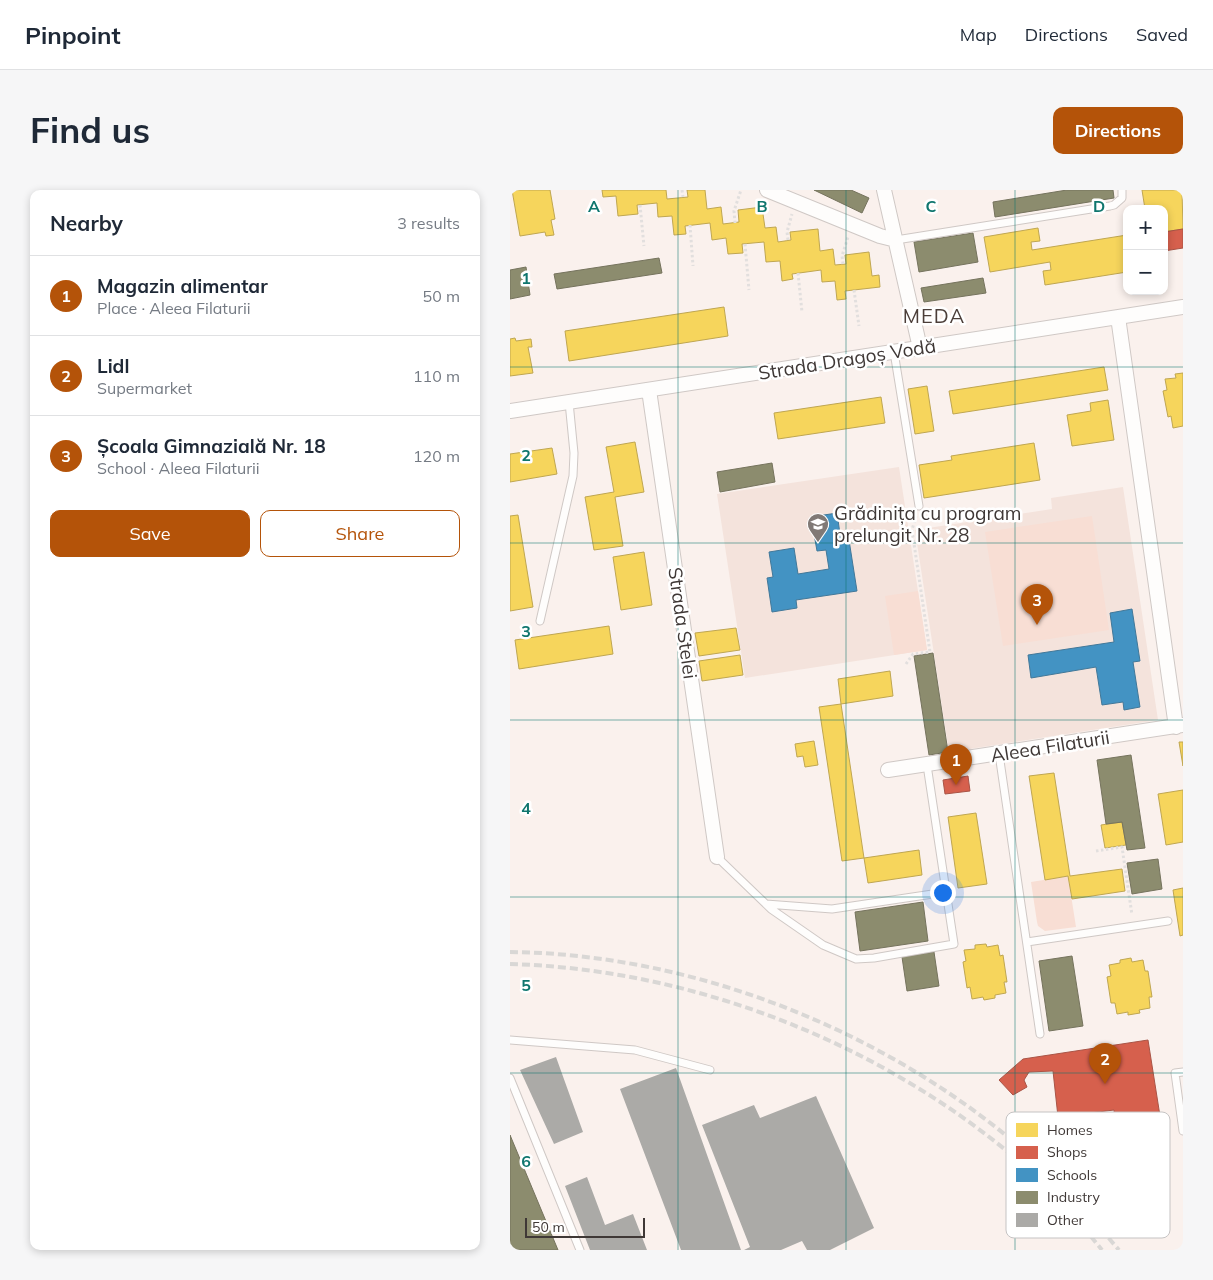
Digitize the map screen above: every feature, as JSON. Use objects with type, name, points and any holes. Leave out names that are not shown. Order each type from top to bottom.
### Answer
[{"type":"street","points":[[884,190],[920,348]]},
{"type":"street","points":[[771,191],[880,236],[896,240]]},
{"type":"street","name":"Strada Dragoș Vodă","points":[[510,411],[1183,307]]},
{"type":"street","points":[[1118,317],[1179,726]]},
{"type":"street","name":"Strada Stelei","points":[[649,390],[717,857]]},
{"type":"street","name":"Aleea Filaturii","points":[[888,770],[1179,726]]},
{"type":"lane","points":[[896,240],[1110,206],[1122,198],[1122,190]]},
{"type":"lane","points":[[894,352],[919,506]]},
{"type":"lane","points":[[540,621],[573,476],[574,453],[569,402]]},
{"type":"lane","points":[[999,754],[1040,1034]]},
{"type":"lane","points":[[717,857],[771,910],[824,945],[856,959],[874,958],[954,944],[927,764]]},
{"type":"lane","points":[[765,904],[832,910],[946,892]]},
{"type":"lane","points":[[1027,942],[1168,921]]},
{"type":"lane","points":[[510,1040],[635,1050],[710,1070]]},
{"type":"lane","points":[[1183,1072],[1174,1073],[1183,1131]]},
{"type":"lane","points":[[510,1078],[580,1250]]},
{"type":"path","points":[[682,190],[683,197]]},
{"type":"path","points":[[735,223],[734,211],[740,190]]},
{"type":"path","points":[[788,240],[787,232],[796,202]]},
{"type":"path","points":[[640,205],[644,246]]},
{"type":"path","points":[[690,225],[693,266]]},
{"type":"path","points":[[843,264],[842,256],[852,225]]},
{"type":"path","points":[[745,244],[749,290]]},
{"type":"path","points":[[798,273],[802,312]]},
{"type":"path","points":[[854,290],[859,326]]},
{"type":"path","points":[[906,664],[913,654],[930,652],[912,530],[919,506]]},
{"type":"path","points":[[1096,851],[1122,847],[1134,926]]},
{"type":"shaded area","name":"Grădinița cu program prelungit Nr. 28","points":[[899,467],[927,650],[745,678],[717,494]]},
{"type":"shaded area","points":[[1123,487],[1158,720],[949,752],[915,530],[1052,509],[1051,498]]},
{"type":"shaded area","points":[[1092,516],[1109,630],[1003,646],[985,532]]},
{"type":"shaded area","points":[[918,591],[927,650],[894,655],[885,596]]},
{"type":"shaded area","points":[[1068,876],[1076,927],[1045,931],[1038,926],[1031,882]]},
{"type":"building: Homes","points":[[512,190],[550,190],[555,219],[551,220],[554,235],[546,236],[545,232],[520,236]]},
{"type":"building: Homes","points":[[602,190],[666,190],[667,199],[688,197],[687,190],[705,190],[707,209],[721,207],[723,224],[739,222],[738,210],[762,207],[765,228],[776,227],[778,242],[791,240],[790,232],[818,229],[820,251],[833,249],[835,265],[846,264],[845,255],[869,252],[872,276],[879,275],[880,287],[845,291],[846,299],[837,300],[835,281],[822,282],[821,270],[792,274],[793,279],[782,281],[780,261],[766,262],[764,242],[742,244],[743,253],[728,254],[726,238],[712,240],[710,223],[685,226],[686,234],[674,235],[672,216],[658,217],[657,203],[637,205],[638,214],[618,216],[616,196],[603,197]]},
{"type":"building: Homes","points":[[1142,190],[1182,190],[1183,229],[1168,231],[1168,205],[1144,205]]},
{"type":"building: Homes","points":[[1038,228],[1040,241],[1031,242],[1032,250],[1123,236],[1123,273],[1045,285],[1043,271],[1051,270],[1050,262],[990,272],[984,237]]},
{"type":"building: Homes","points":[[724,307],[728,336],[569,361],[565,331]]},
{"type":"building: Homes","points":[[515,338],[516,341],[531,339],[532,347],[528,347],[533,373],[510,376],[510,339]]},
{"type":"building: Homes","points":[[1104,367],[1108,390],[953,414],[949,391]]},
{"type":"building: Homes","points":[[1183,373],[1183,426],[1173,428],[1171,416],[1168,417],[1163,391],[1167,390],[1165,379],[1176,378],[1175,374]]},
{"type":"building: Homes","points":[[927,386],[934,431],[915,434],[908,389]]},
{"type":"building: Homes","points":[[881,397],[885,423],[778,439],[774,413]]},
{"type":"building: Homes","points":[[1108,400],[1114,440],[1072,446],[1067,415],[1091,411],[1090,403]]},
{"type":"building: Homes","points":[[635,442],[644,492],[615,497],[623,546],[594,550],[585,497],[614,492],[606,447]]},
{"type":"building: Homes","points":[[1034,443],[1040,480],[924,498],[919,465],[952,460],[951,456]]},
{"type":"building: Homes","points":[[552,448],[557,474],[510,482],[510,454]]},
{"type":"building: Homes","points":[[518,515],[533,607],[510,611],[510,516]]},
{"type":"building: Homes","points":[[644,552],[652,605],[621,610],[613,557]]},
{"type":"building: Homes","points":[[609,626],[613,654],[519,669],[515,640]]},
{"type":"building: Homes","points":[[736,628],[740,650],[699,656],[695,633]]},
{"type":"building: Homes","points":[[740,655],[743,675],[702,681],[699,661]]},
{"type":"building: Homes","points":[[890,671],[893,696],[841,704],[838,679]]},
{"type":"building: Homes","points":[[841,704],[864,858],[842,861],[819,707]]},
{"type":"building: Homes","points":[[814,741],[818,765],[805,767],[803,756],[797,757],[795,744]]},
{"type":"building: Homes","points":[[1179,742],[1183,742],[1183,766]]},
{"type":"building: Homes","points":[[1054,773],[1070,876],[1122,869],[1125,891],[1072,899],[1068,876],[1045,880],[1029,776]]},
{"type":"building: Homes","points":[[1183,790],[1183,842],[1166,845],[1158,794]]},
{"type":"building: Homes","points":[[976,813],[987,884],[958,888],[948,817]]},
{"type":"building: Homes","points":[[1122,822],[1126,845],[1105,848],[1101,825]]},
{"type":"building: Homes","points":[[919,850],[922,875],[868,883],[864,858]]},
{"type":"building: Homes","points":[[1183,888],[1183,935],[1180,936],[1173,890]]},
{"type":"building: Homes","points":[[986,944],[987,947],[998,945],[1000,956],[1003,955],[1007,982],[1004,982],[1006,993],[984,1000],[983,997],[972,999],[970,987],[967,988],[963,962],[966,961],[964,950],[975,949],[975,945]]},
{"type":"building: Homes","points":[[1131,958],[1132,962],[1143,960],[1145,971],[1148,971],[1152,997],[1149,997],[1150,1008],[1139,1010],[1140,1013],[1128,1015],[1128,1012],[1117,1014],[1115,1003],[1111,1003],[1107,977],[1111,976],[1109,965]]},
{"type":"building: Shops","points":[[1183,229],[1183,248],[1168,250],[1168,231]]},
{"type":"building: Shops","points":[[968,776],[970,791],[945,794],[943,780]]},
{"type":"building: Shops","points":[[1148,1040],[1159,1112],[1114,1112],[1114,1110],[1057,1112],[1053,1071],[1029,1072],[1024,1080],[1027,1087],[1013,1095],[999,1080],[1023,1059]]},
{"type":"building: Schools","points":[[837,513],[841,541],[849,540],[857,591],[796,600],[797,608],[772,612],[767,578],[773,577],[769,552],[794,548],[798,574],[829,569],[826,550],[817,551],[811,517]]},
{"type":"building: Schools","points":[[1132,609],[1140,661],[1133,662],[1140,707],[1124,710],[1123,702],[1102,705],[1096,667],[1031,678],[1028,655],[1114,642],[1110,613]]},
{"type":"building: Industry","points":[[814,190],[851,190],[869,198],[862,213]]},
{"type":"building: Industry","points":[[1067,190],[1113,190],[1114,198],[995,217],[993,202]]},
{"type":"building: Industry","points":[[973,233],[978,262],[919,272],[914,242]]},
{"type":"building: Industry","points":[[659,258],[662,273],[557,289],[554,274]]},
{"type":"building: Industry","points":[[526,267],[530,295],[510,299],[510,270]]},
{"type":"building: Industry","points":[[983,278],[986,293],[924,302],[921,288]]},
{"type":"building: Industry","points":[[772,463],[775,482],[720,492],[717,472]]},
{"type":"building: Industry","points":[[933,653],[948,752],[929,755],[914,656]]},
{"type":"building: Industry","points":[[1131,755],[1145,848],[1127,850],[1122,822],[1106,824],[1097,760]]},
{"type":"building: Industry","points":[[1158,859],[1162,889],[1132,894],[1127,863]]},
{"type":"building: Industry","points":[[923,902],[928,941],[860,951],[855,912]]},
{"type":"building: Industry","points":[[934,952],[939,986],[907,991],[902,957]]},
{"type":"building: Industry","points":[[1072,956],[1083,1026],[1049,1031],[1039,961]]},
{"type":"building: Industry","points":[[510,1135],[558,1250],[510,1250]]},
{"type":"building: Other","points":[[556,1057],[583,1132],[554,1144],[520,1070]]},
{"type":"building: Other","points":[[676,1068],[741,1250],[681,1250],[620,1089]]},
{"type":"building: Other","points":[[816,1096],[874,1228],[830,1250],[807,1250],[802,1241],[781,1250],[744,1250],[750,1247],[702,1125],[754,1105],[760,1118]]},
{"type":"building: Other","points":[[587,1177],[605,1225],[633,1214],[647,1250],[590,1250],[565,1186]]},
{"type":"railway","points":[[510,952],[581,956],[652,968],[723,986],[792,1010],[859,1040],[922,1076],[982,1117],[1006,1137]]},
{"type":"railway","points":[[510,964],[578,969],[645,980],[712,997],[778,1019],[841,1046],[902,1079],[960,1116],[1006,1151]]},
{"type":"railway","points":[[1092,1238],[1102,1250]]},
{"type":"railway","points":[[1109,1238],[1119,1250]]},
{"type":"place","name":"Grădinița cu program prelungit Nr. 28","points":[[818,543]]},
{"type":"place","name":"Școala Gimnazială Nr. 18","points":[[1037,625]]},
{"type":"place","name":"Magazin alimentar","points":[[956,785]]},
{"type":"place","name":"Lidl","points":[[1105,1084]]},
{"type":"district","name":"MEDA","points":[[934,315]]}]
